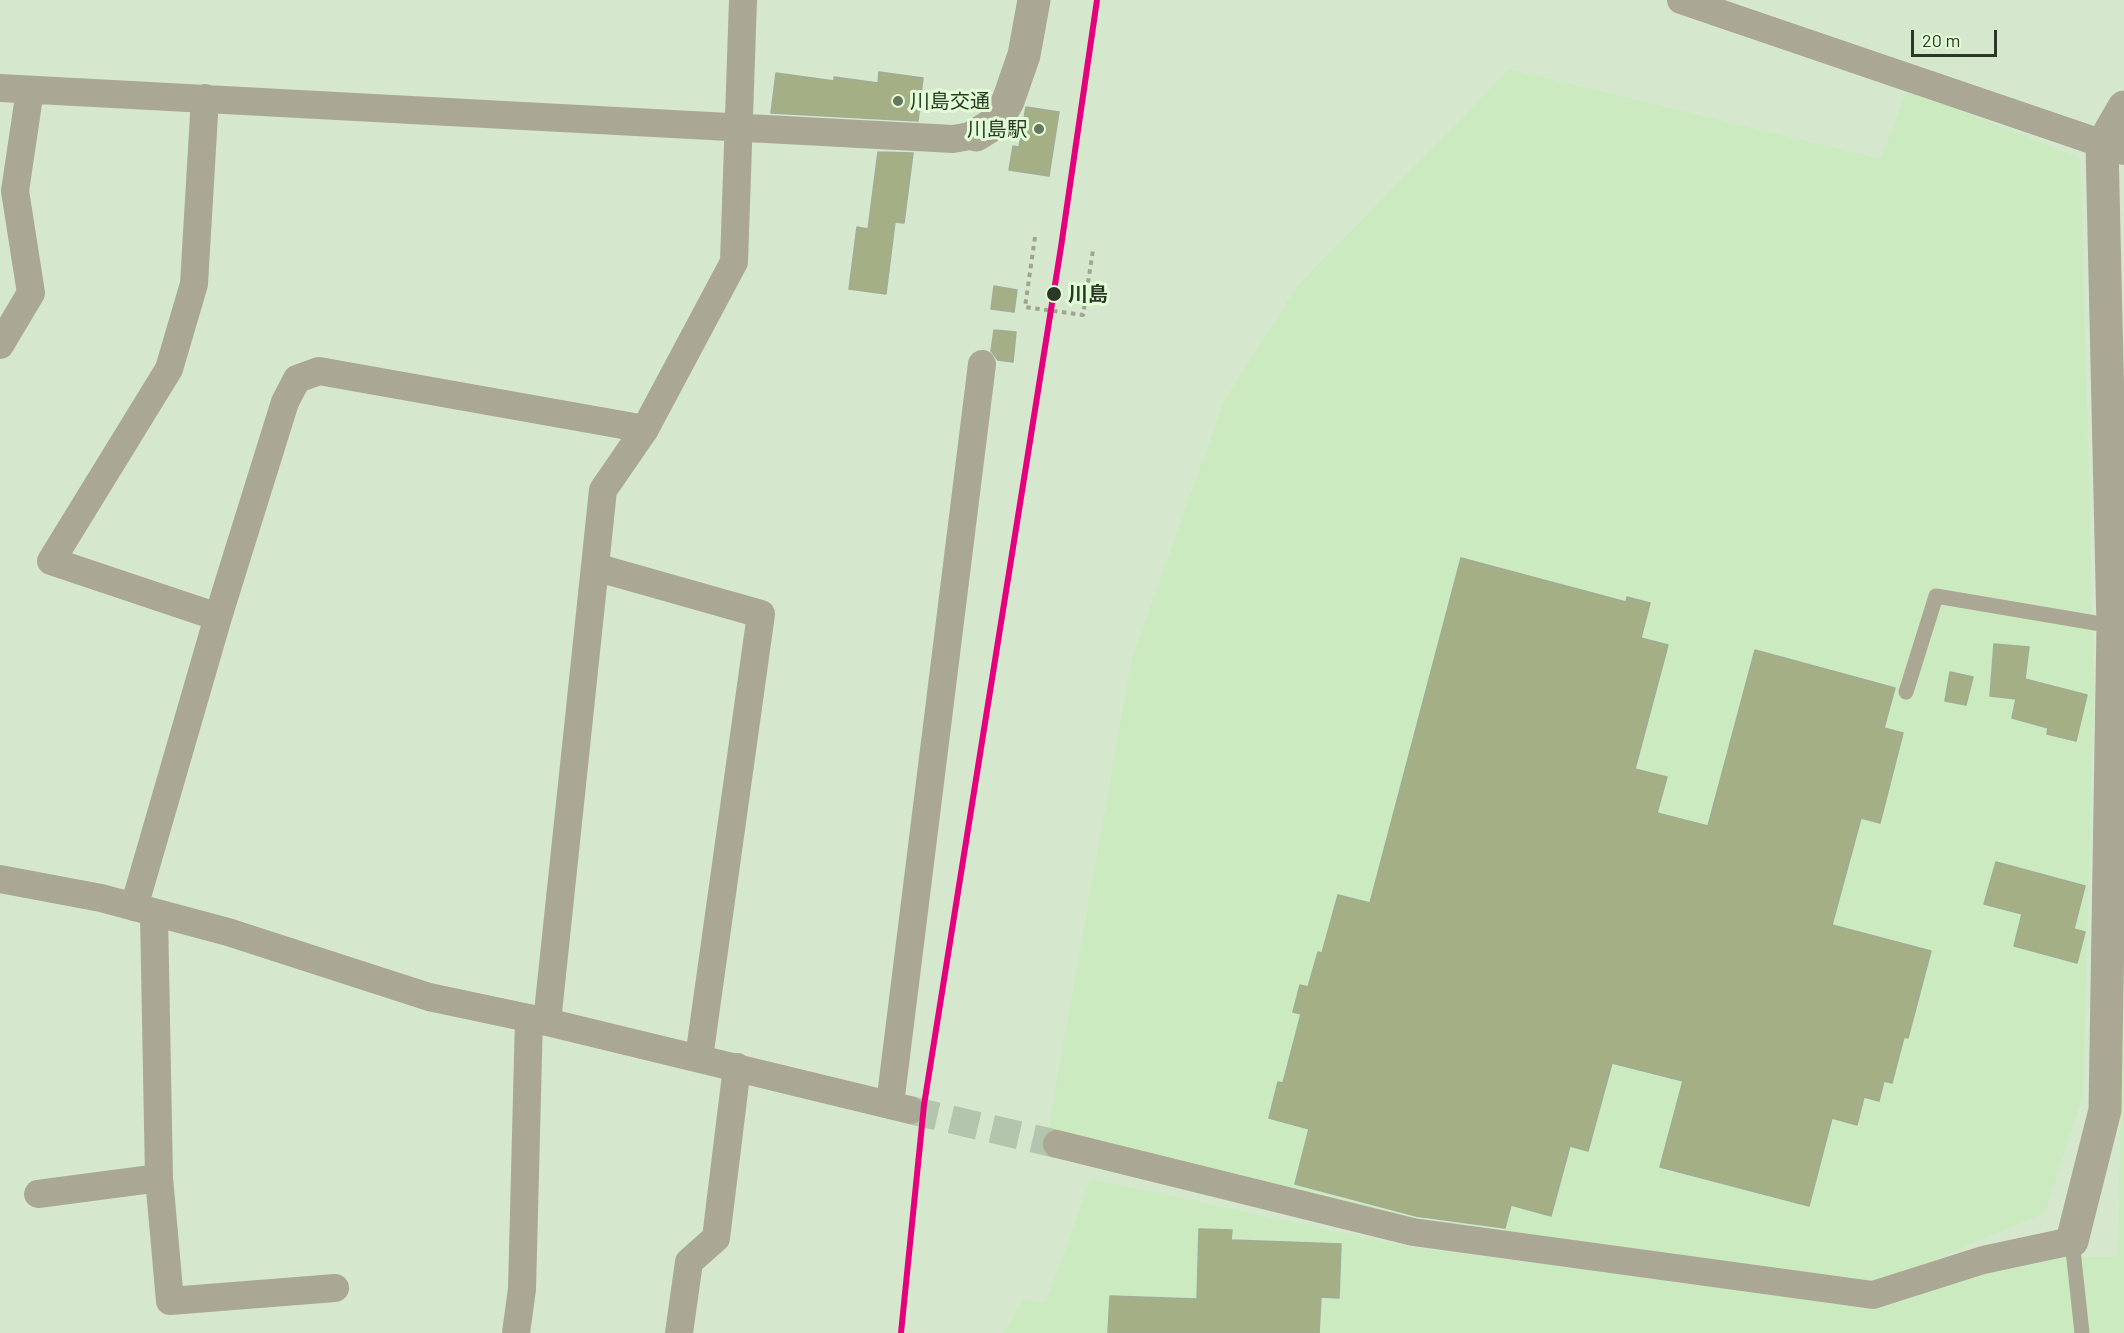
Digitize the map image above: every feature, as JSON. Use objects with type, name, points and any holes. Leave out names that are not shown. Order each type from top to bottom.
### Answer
[{"type":"street","points":[[516,1333],[522,1289],[538,1020],[603,490],[645,429],[734,262],[743,0]]},
{"type":"street","points":[[0,88],[953,139],[976,135],[995,123],[1008,101],[1024,54],[1034,0]]},
{"type":"street","points":[[1681,0],[2113,148]]},
{"type":"street","points":[[0,345],[31,293],[15,191],[30,90]]},
{"type":"street","points":[[205,98],[194,284],[169,369],[51,561],[218,617]]},
{"type":"street","points":[[1057,1144],[1413,1232],[1873,1295],[1983,1260],[2072,1242],[2105,1110],[2118,626],[2113,148],[2124,107]]},
{"type":"street","points":[[0,879],[101,898],[228,932],[429,997],[538,1020],[900,1107],[982,364]]},
{"type":"street","points":[[335,1288],[170,1300],[159,1178],[144,910],[218,617],[285,402],[297,379],[319,371],[645,429]]},
{"type":"street","points":[[594,567],[761,614],[699,1058]]},
{"type":"street","points":[[679,1333],[689,1262],[716,1238],[737,1067]]},
{"type":"street","points":[[38,1194],[159,1178]]},
{"type":"lane","points":[[1906,692],[1936,596],[2118,626]]},
{"type":"lane","points":[[2072,1242],[2082,1333]]},
{"type":"path","points":[[1035,237],[1025,307],[1083,315],[1093,250]]},
{"type":"shaded area","points":[[1509,69],[1881,159],[1907,89],[2080,158],[2094,676],[2083,1096],[2045,1213],[1879,1283],[1407,1224],[1048,1131],[1132,658],[1224,401],[1297,286]]},
{"type":"shaded area","points":[[2124,1003],[2124,1333],[1004,1333],[1023,1300],[1046,1302],[1091,1179],[1411,1247],[1869,1306],[2029,1257],[2117,1257]]},
{"type":"building","points":[[879,72],[923,78],[918,121],[771,113],[776,73],[834,81],[834,77],[878,83]]},
{"type":"building","name":"川島駅","points":[[1026,107],[1059,112],[1049,176],[1009,170],[1013,146],[1019,147]]},
{"type":"building","points":[[878,152],[913,153],[904,223],[895,222],[886,294],[849,289],[857,227],[868,229]]},
{"type":"building","points":[[994,286],[1017,290],[1014,312],[991,309]]},
{"type":"building","points":[[994,330],[1016,332],[1013,362],[998,360],[991,351]]},
{"type":"building","points":[[1461,558],[1626,602],[1627,597],[1650,603],[1641,638],[1668,645],[1635,769],[1667,777],[1657,813],[1708,826],[1755,650],[1895,688],[1884,728],[1903,733],[1880,823],[1861,818],[1832,925],[1931,951],[1908,1038],[1904,1037],[1892,1083],[1884,1081],[1879,1101],[1864,1097],[1857,1125],[1832,1118],[1809,1206],[1660,1167],[1683,1081],[1612,1063],[1588,1151],[1570,1146],[1551,1216],[1511,1205],[1505,1228],[1416,1216],[1295,1184],[1309,1129],[1269,1118],[1278,1082],[1283,1083],[1301,1014],[1293,1012],[1300,985],[1308,987],[1318,952],[1322,953],[1338,895],[1370,903]]},
{"type":"building","points":[[1994,644],[2029,647],[2025,679],[2087,695],[2076,741],[2047,734],[2048,728],[2012,718],[2016,699],[1990,696]]},
{"type":"building","points":[[1950,672],[1973,677],[1966,705],[1945,701]]},
{"type":"building","points":[[1996,862],[2085,886],[2074,929],[2085,932],[2077,963],[2014,946],[2022,914],[1984,904]]},
{"type":"building","points":[[1199,1229],[1232,1230],[1231,1240],[1341,1244],[1339,1298],[1321,1297],[1319,1333],[1108,1333],[1110,1296],[1197,1299]]},
{"type":"tunnel","points":[[910,1110],[1057,1144]]},
{"type":"transit line","points":[[901,1333],[924,1105],[1061,247],[1097,0]]},
{"type":"place","name":"川島交通","points":[[898,101]]},
{"type":"place","name":"川島駅","points":[[1039,129]]},
{"type":"place","name":"川島","points":[[1054,294]]}]
